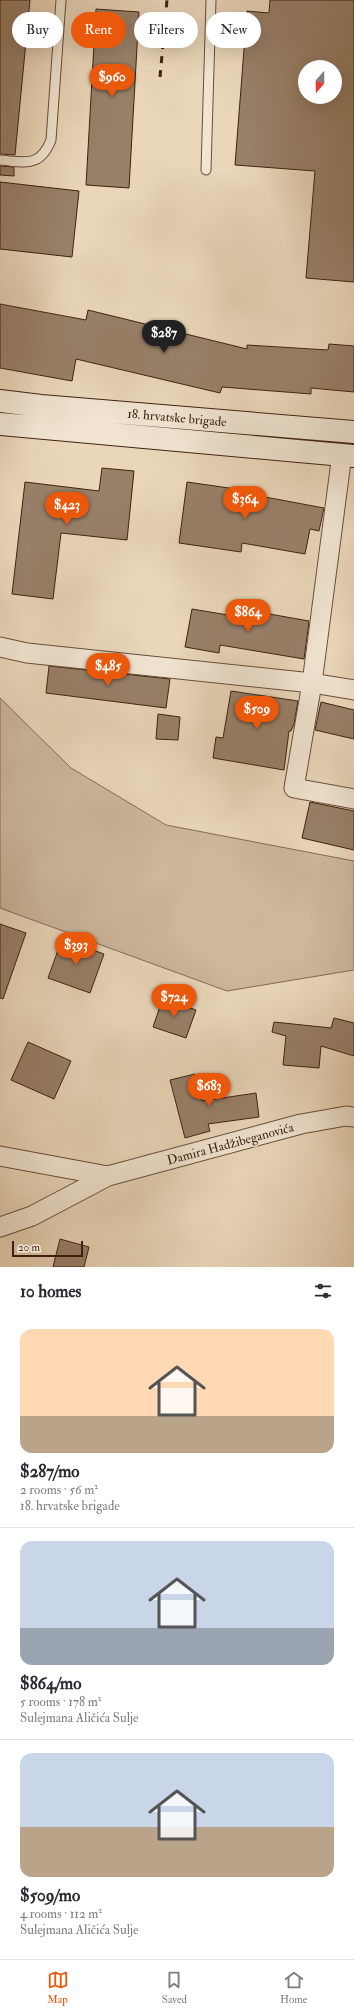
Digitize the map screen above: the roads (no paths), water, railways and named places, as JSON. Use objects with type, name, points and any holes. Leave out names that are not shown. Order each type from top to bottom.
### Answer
[{"type":"main road","name":"18. hrvatske brigade","points":[[0,401],[41,406],[354,432]]},
{"type":"main road","name":"18. hrvatske brigade","points":[[0,424],[348,455]]},
{"type":"street","name":"18. hrvatske brigade","points":[[348,455],[294,788],[354,799]]},
{"type":"street","points":[[0,647],[27,653],[312,683],[354,690]]},
{"type":"street","name":"Damira Hadžibeganovića","points":[[0,1227],[32,1216],[108,1176],[301,1124],[346,1116],[354,1117]]},
{"type":"street","name":"Damira Hadžibeganovića","points":[[0,1156],[108,1176]]},
{"type":"lane","points":[[0,160],[32,162],[41,158],[47,151],[51,140],[61,0]]},
{"type":"lane","points":[[206,170],[211,0]]},
{"type":"railway","points":[[160,77],[167,0]]}]
